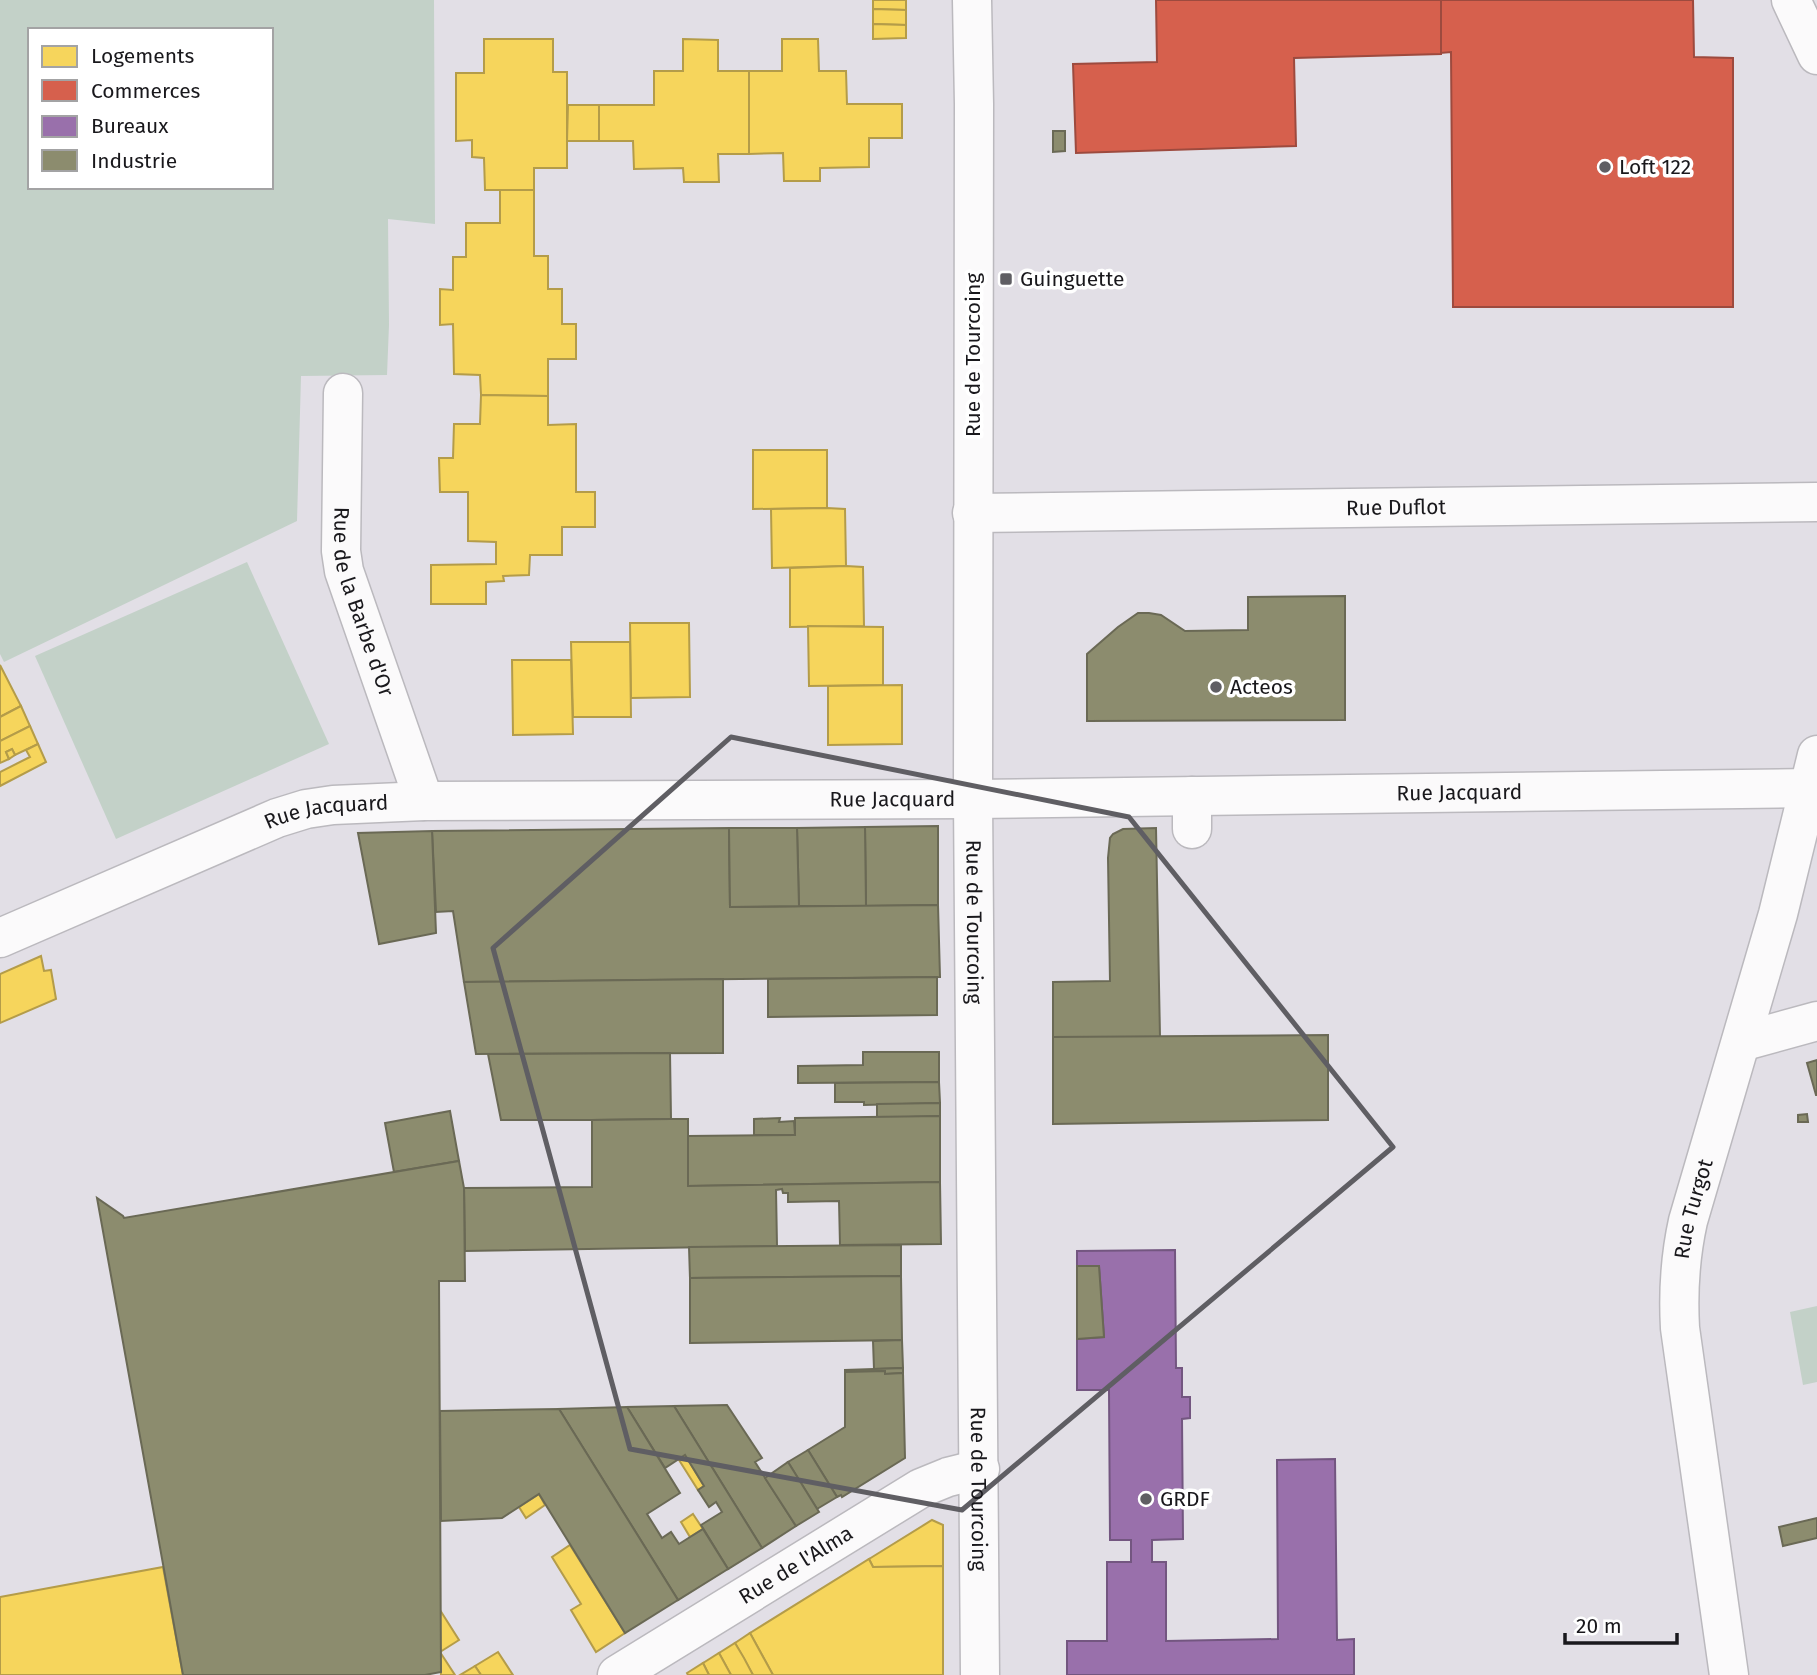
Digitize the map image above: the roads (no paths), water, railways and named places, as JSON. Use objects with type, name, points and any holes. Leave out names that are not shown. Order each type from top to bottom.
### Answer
[{"type":"street","name":"Rue de Tourcoing","points":[[972,0],[973,799],[980,1675]]},
{"type":"street","points":[[1791,0],[1817,55]]},
{"type":"street","name":"Rue de la Barbe d'Or","points":[[343,393],[341,551],[344,571],[424,801]]},
{"type":"street","name":"Rue Duflot","points":[[972,513],[1817,502]]},
{"type":"street","name":"Rue Jacquard","points":[[0,938],[278,818],[332,805],[424,801],[973,799],[1192,812],[1813,771]]},
{"type":"street","name":"Rue Turgot","points":[[1729,1675],[1679,1328],[1680,1263],[1688,1221],[1778,915],[1813,771]]},
{"type":"street","points":[[1741,1042],[1817,1021]]},
{"type":"street","name":"Rue de l'Alma","points":[[617,1675],[921,1488],[979,1469]]},
{"type":"place","name":"Loft 122","points":[[1605,167]]},
{"type":"place","name":"Guinguette","points":[[1006,279]]},
{"type":"place","name":"Acteos","points":[[1216,687]]},
{"type":"place","name":"GRDF","points":[[1146,1499]]}]
